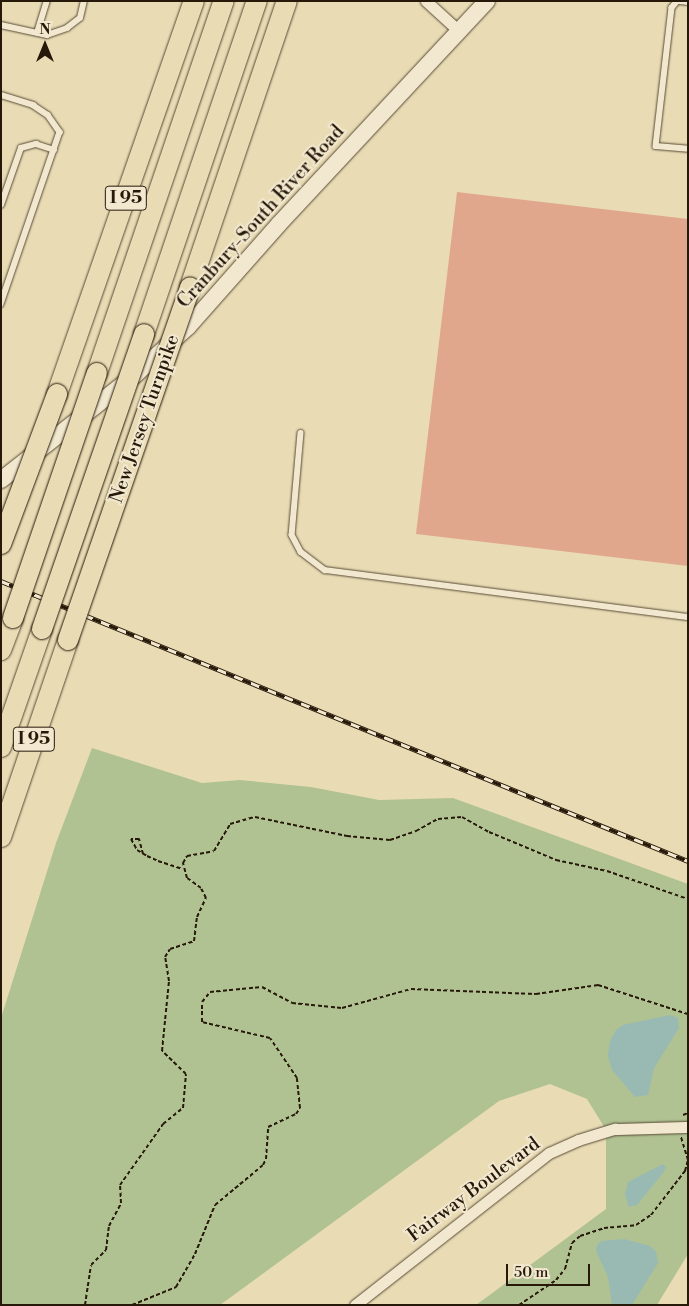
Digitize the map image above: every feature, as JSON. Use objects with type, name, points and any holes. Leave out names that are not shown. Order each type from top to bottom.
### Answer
[{"type":"highway","name":"I 95","points":[[1,544],[57,394],[194,1]]},
{"type":"highway","name":"I 95","points":[[1,650],[224,1]]},
{"type":"highway","name":"New Jersey Turnpike","points":[[1,748],[257,1]]},
{"type":"highway","name":"New Jersey Turnpike","points":[[1,837],[287,1]]},
{"type":"main road","name":"Cranbury-South River Road","points":[[1,480],[135,375],[188,327],[279,224],[487,1]]},
{"type":"street","points":[[426,1],[460,32]]},
{"type":"street","name":"Fairway Boulevard","points":[[355,1305],[549,1153],[578,1140],[615,1129],[685,1127]]},
{"type":"lane","points":[[37,33],[47,1]]},
{"type":"lane","points":[[1,25],[48,35],[67,28],[80,18],[84,1]]},
{"type":"lane","points":[[688,2],[679,1],[672,8],[656,146],[688,150]]},
{"type":"lane","points":[[1,95],[33,105],[48,115],[60,132],[1,304]]},
{"type":"lane","points":[[1,205],[21,148],[36,144],[54,150]]},
{"type":"lane","points":[[301,432],[292,535],[301,552],[325,570],[688,617]]},
{"type":"path","points":[[182,868],[187,856],[214,851],[230,824],[245,818],[347,836],[390,840],[416,831],[438,819],[455,816],[564,862],[607,871],[688,899]]},
{"type":"path","points":[[85,1305],[90,1265],[106,1250],[109,1226],[121,1203],[120,1185],[164,1124],[179,1112],[185,1101],[186,1074],[162,1051],[169,981],[165,957],[170,949],[194,941],[197,917],[206,898],[201,888],[187,878],[182,868],[143,854],[131,845],[130,839],[139,839],[143,854]]},
{"type":"path","points":[[132,1305],[176,1287],[195,1254],[214,1205],[263,1165],[268,1127],[296,1114],[300,1108],[297,1078],[270,1038],[202,1022],[202,1002],[210,992],[262,988],[292,1003],[342,1008],[411,989],[523,995],[598,985],[688,1014]]},
{"type":"path","points":[[519,1305],[556,1280],[565,1269],[572,1243],[580,1236],[604,1228],[636,1225],[651,1215],[687,1166],[685,1127]]},
{"type":"green space","points":[[92,748],[202,783],[240,780],[311,787],[379,800],[453,798],[688,884],[688,1254],[657,1305],[476,1305],[606,1209],[606,1130],[587,1099],[550,1084],[499,1101],[220,1305],[1,1305],[1,1018],[56,843]]},
{"type":"water","points":[[670,1015],[678,1018],[679,1028],[654,1068],[648,1095],[635,1097],[612,1070],[608,1056],[610,1041],[616,1030],[623,1025]]},
{"type":"water","points":[[663,1164],[666,1167],[663,1173],[637,1205],[629,1207],[625,1195],[628,1182]]},
{"type":"water","points":[[624,1239],[650,1246],[656,1251],[658,1263],[632,1305],[612,1305],[608,1277],[596,1251],[597,1245],[601,1241]]},
{"type":"building","points":[[457,192],[688,219],[688,566],[416,534]]},
{"type":"railway","points":[[1,581],[688,861]]}]
